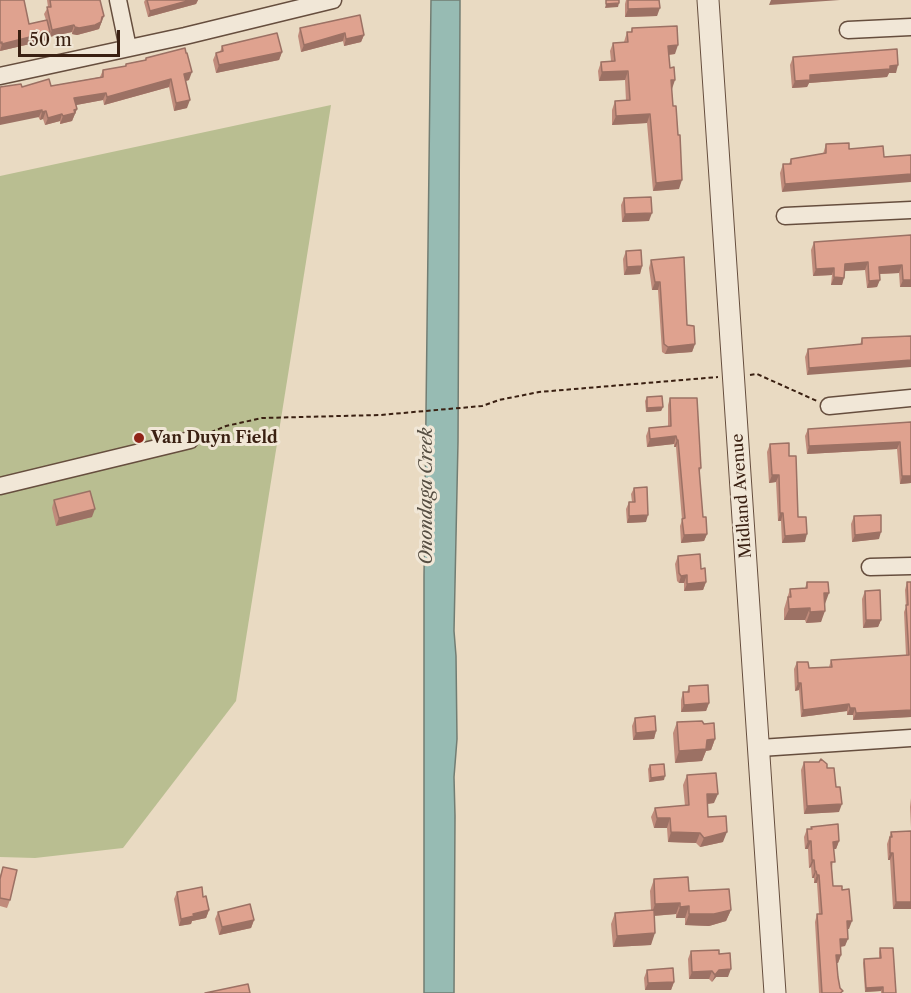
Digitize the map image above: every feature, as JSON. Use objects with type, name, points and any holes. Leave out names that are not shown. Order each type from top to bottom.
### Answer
[{"type":"street","points":[[118,0],[128,48]]},
{"type":"street","points":[[0,76],[128,48],[279,7],[333,0]]},
{"type":"street","name":"Midland Avenue","points":[[708,0],[775,993]]},
{"type":"street","points":[[848,30],[911,27]]},
{"type":"street","points":[[785,216],[911,210]]},
{"type":"street","points":[[829,406],[911,398]]},
{"type":"street","points":[[0,486],[190,440]]},
{"type":"street","points":[[870,567],[911,566]]},
{"type":"street","points":[[760,748],[911,738]]},
{"type":"path","points":[[744,375],[757,374],[829,406]]},
{"type":"path","points":[[190,440],[226,426],[262,418],[405,413],[482,406],[539,392],[720,377]]},
{"type":"green space","name":"Van Duyn Field","points":[[331,105],[236,701],[123,848],[35,858],[0,857],[0,176]]},
{"type":"water","name":"Onondaga Creek","points":[[431,0],[460,0],[458,442],[454,631],[457,739],[454,777],[454,993],[424,993],[424,577]]},
{"type":"building","points":[[0,0],[24,0],[29,24],[47,20],[50,32],[0,43]]},
{"type":"building","points":[[50,0],[100,0],[104,16],[101,22],[95,25],[79,28],[74,25],[52,30],[47,7],[51,7]]},
{"type":"building","points":[[147,0],[191,0],[150,11]]},
{"type":"building","points":[[606,0],[619,0],[619,3],[606,4]]},
{"type":"building","points":[[628,0],[659,0],[660,8],[628,9]]},
{"type":"building","points":[[360,15],[364,35],[346,39],[345,33],[304,45],[300,28]]},
{"type":"building","points":[[677,26],[678,45],[668,46],[670,68],[674,67],[675,80],[671,80],[673,106],[676,106],[678,135],[680,135],[682,180],[656,183],[650,114],[616,116],[615,101],[630,100],[628,71],[602,72],[601,62],[615,61],[613,43],[628,42],[627,32],[632,32],[632,28]]},
{"type":"building","points":[[277,33],[282,52],[219,65],[216,53],[223,51],[222,46]]},
{"type":"building","points":[[185,48],[192,72],[184,74],[190,100],[176,103],[171,79],[107,97],[106,93],[74,98],[77,109],[74,110],[75,113],[63,116],[62,114],[48,118],[46,111],[42,112],[42,110],[0,118],[0,87],[21,84],[22,87],[49,79],[51,86],[103,77],[103,70],[126,66],[126,64]]},
{"type":"building","points":[[897,49],[898,65],[890,66],[890,69],[810,75],[810,80],[795,81],[793,57]]},
{"type":"building","points":[[849,143],[849,149],[883,146],[884,157],[911,155],[911,174],[785,184],[783,164],[791,164],[791,159],[826,153],[826,144]]},
{"type":"building","points":[[651,197],[652,213],[625,214],[624,198]]},
{"type":"building","points":[[911,235],[911,280],[903,280],[902,265],[879,267],[880,280],[869,281],[868,262],[845,264],[844,278],[834,277],[834,268],[816,269],[814,242]]},
{"type":"building","points":[[641,250],[642,266],[627,267],[626,251]]},
{"type":"building","points":[[684,257],[687,325],[694,326],[695,344],[668,347],[664,344],[660,282],[655,282],[651,260]]},
{"type":"building","points":[[911,336],[911,360],[809,368],[808,349],[862,344],[862,338]]},
{"type":"building","points":[[662,396],[663,407],[647,408],[647,397]]},
{"type":"building","points":[[670,398],[697,398],[701,468],[699,468],[703,517],[706,517],[707,534],[684,535],[682,519],[685,518],[676,436],[650,439],[649,428],[671,426]]},
{"type":"building","points":[[911,422],[911,476],[902,476],[900,442],[809,446],[808,429]]},
{"type":"building","points":[[789,443],[789,456],[796,456],[798,517],[806,517],[807,534],[785,536],[783,513],[780,513],[779,475],[772,475],[770,444]]},
{"type":"building","points":[[647,487],[648,515],[629,516],[629,502],[635,502],[634,488]]},
{"type":"building","points":[[90,491],[95,509],[59,518],[54,500]]},
{"type":"building","points":[[881,515],[881,532],[855,535],[854,516]]},
{"type":"building","points":[[700,554],[701,569],[705,568],[706,582],[687,584],[687,575],[681,576],[679,573],[678,556]]},
{"type":"building","points":[[807,582],[828,582],[829,593],[824,593],[825,611],[810,612],[810,608],[789,609],[790,589],[807,588]]},
{"type":"building","points":[[907,582],[911,582],[911,710],[856,713],[855,708],[850,708],[849,704],[803,710],[797,662],[808,662],[809,668],[832,667],[831,660],[909,655]]},
{"type":"building","points":[[880,590],[881,620],[866,620],[865,591]]},
{"type":"building","points":[[708,685],[709,703],[684,705],[683,692],[689,692],[689,686]]},
{"type":"building","points":[[655,716],[656,731],[636,733],[635,718]]},
{"type":"building","points":[[702,721],[704,724],[714,723],[715,739],[707,740],[706,749],[679,751],[677,722]]},
{"type":"building","points":[[821,759],[827,764],[827,768],[834,768],[836,787],[840,787],[842,804],[807,806],[804,762],[819,762]]},
{"type":"building","points":[[664,764],[665,776],[651,778],[650,765]]},
{"type":"building","points":[[716,773],[718,794],[707,794],[708,817],[726,816],[727,832],[704,838],[700,833],[671,832],[670,818],[657,818],[655,808],[689,805],[687,775]]},
{"type":"building","points":[[838,824],[839,841],[833,842],[835,862],[831,862],[833,886],[842,886],[842,890],[849,889],[852,921],[847,921],[848,939],[840,939],[841,955],[836,955],[840,988],[843,991],[822,993],[817,914],[822,914],[819,875],[815,871],[814,860],[812,860],[811,841],[808,841],[807,829]]},
{"type":"building","points":[[911,831],[911,902],[896,902],[893,853],[890,853],[891,832]]},
{"type":"building","points":[[3,867],[17,870],[10,900],[0,898],[0,879]]},
{"type":"building","points":[[688,877],[689,891],[729,889],[731,910],[714,914],[689,914],[689,906],[680,907],[680,903],[655,904],[654,879]]},
{"type":"building","points":[[202,887],[203,897],[206,896],[209,910],[181,919],[177,892]]},
{"type":"building","points":[[250,904],[254,920],[222,927],[218,912]]},
{"type":"building","points":[[654,910],[655,933],[617,936],[615,913]]},
{"type":"building","points":[[880,948],[893,948],[896,993],[883,993],[883,987],[866,988],[864,959],[881,958]]},
{"type":"building","points":[[719,950],[719,954],[730,953],[731,969],[719,970],[715,975],[712,971],[692,972],[691,951]]},
{"type":"building","points":[[673,968],[674,982],[648,983],[647,970]]},
{"type":"building","points":[[248,984],[250,993],[205,993]]},
{"type":"place","name":"Van Duyn Field","points":[[139,438]]}]
